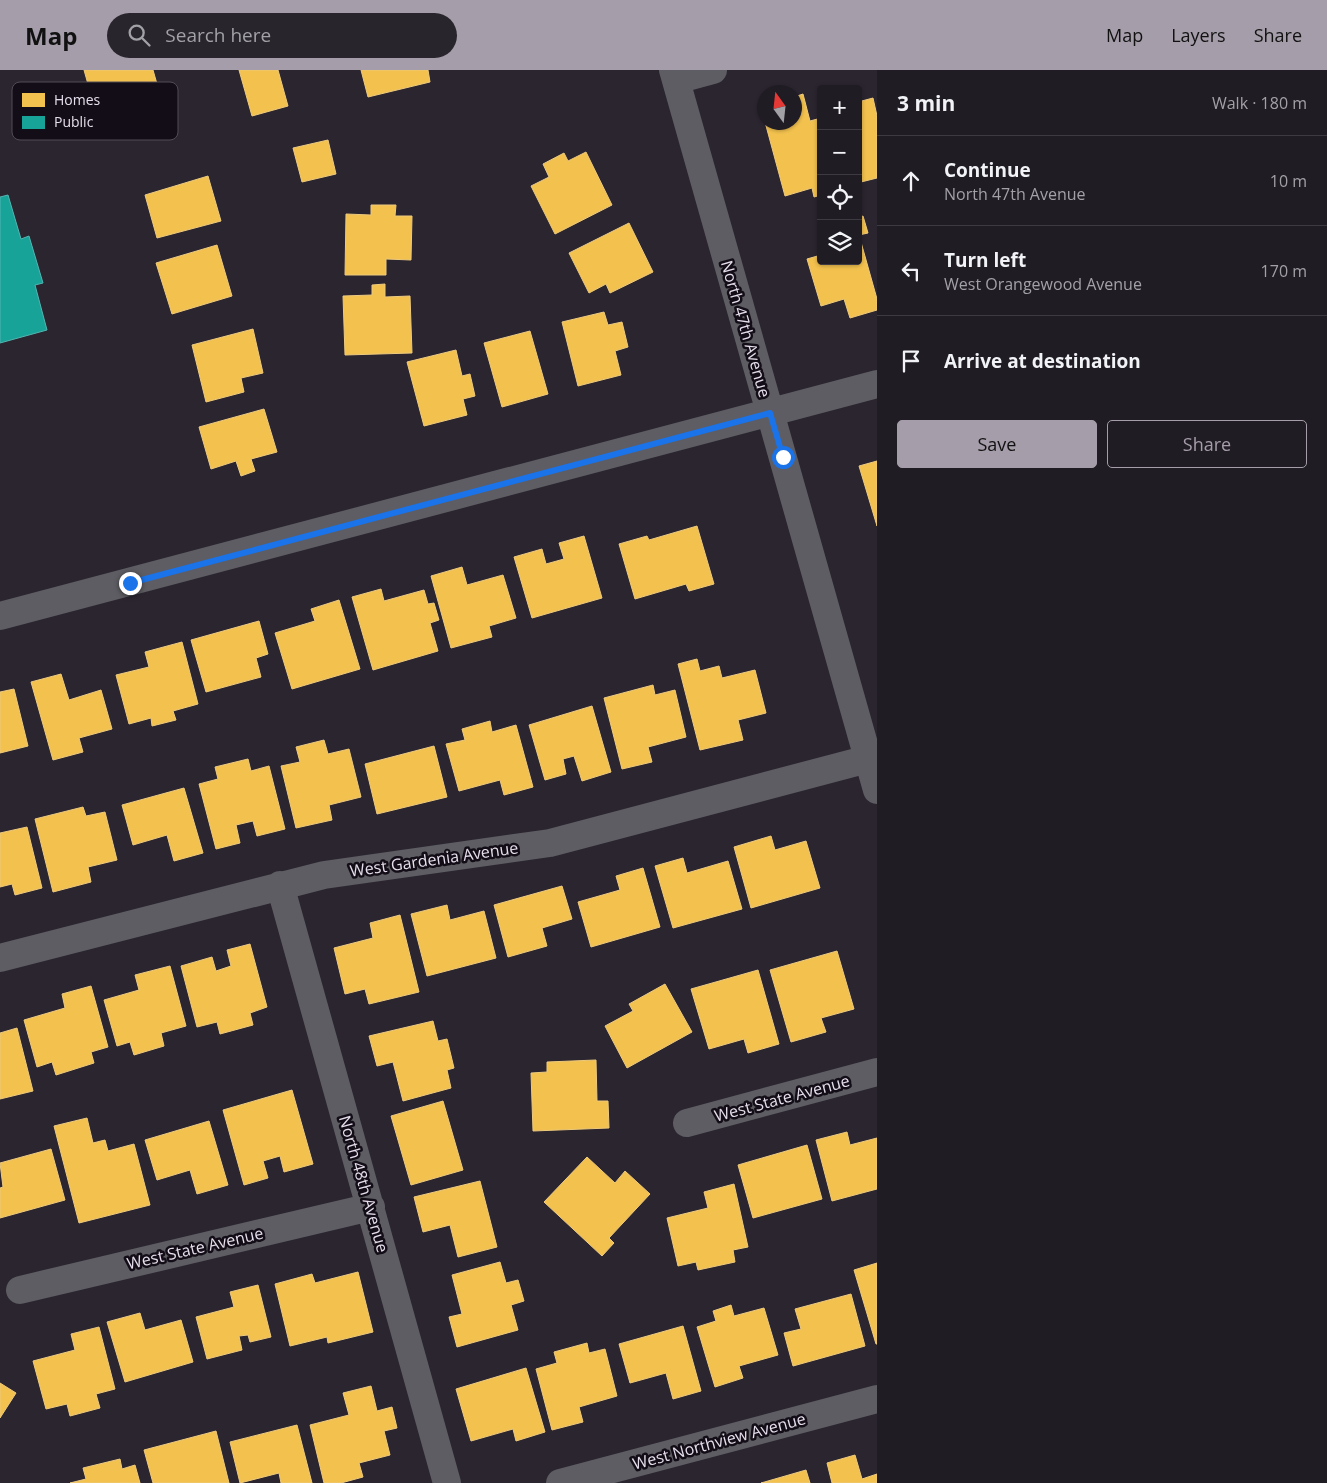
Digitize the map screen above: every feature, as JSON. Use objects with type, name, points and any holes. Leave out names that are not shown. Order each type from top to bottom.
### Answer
[{"type":"street","points":[[675,75],[713,70]]},
{"type":"street","name":"North 47th Avenue","points":[[675,75],[877,790]]},
{"type":"street","points":[[0,616],[877,384]]},
{"type":"street","name":"West Gardenia Avenue","points":[[0,958],[324,875],[550,843],[868,759]]},
{"type":"street","name":"North 48th Avenue","points":[[280,885],[447,1483]]},
{"type":"street","name":"West State Avenue","points":[[687,1123],[877,1072]]},
{"type":"street","name":"West State Avenue","points":[[20,1290],[370,1207]]},
{"type":"street","name":"West Northview Avenue","points":[[560,1483],[877,1399]]},
{"type":"building: Homes","points":[[84,70],[153,70],[156,82],[87,82]]},
{"type":"building: Homes","points":[[239,70],[278,70],[288,106],[252,116]]},
{"type":"building: Homes","points":[[361,70],[428,70],[430,82],[368,97]]},
{"type":"building: Homes","points":[[802,94],[810,121],[817,119],[817,196],[814,197],[812,188],[785,196],[767,130],[802,130]]},
{"type":"building: Homes","points":[[873,98],[877,116],[877,178],[862,182],[862,130],[862,101]]},
{"type":"building: Homes","points":[[328,140],[336,174],[302,182],[293,148]]},
{"type":"building: Homes","points":[[586,152],[612,205],[555,234],[531,186],[549,177],[543,164],[564,153],[568,161]]},
{"type":"building: Homes","points":[[208,176],[221,221],[157,238],[145,195]]},
{"type":"building: Homes","points":[[371,205],[396,205],[395,216],[412,216],[411,260],[386,259],[386,275],[345,275],[346,214],[371,215]]},
{"type":"building: Homes","points":[[862,216],[868,233],[862,234],[862,220]]},
{"type":"building: Homes","points":[[629,223],[653,272],[610,293],[606,284],[589,293],[569,253]]},
{"type":"building: Homes","points":[[217,245],[232,296],[172,314],[156,263]]},
{"type":"building: Homes","points":[[862,246],[877,299],[877,310],[850,318],[844,299],[821,306],[807,259],[817,256],[817,265],[862,265]]},
{"type":"building: Homes","points":[[385,284],[385,297],[410,296],[412,353],[345,355],[343,296],[372,295],[372,285]]},
{"type":"building: Homes","points":[[604,312],[608,325],[622,322],[628,347],[615,351],[621,375],[578,386],[562,322]]},
{"type":"building: Homes","points":[[253,329],[263,373],[241,378],[244,392],[206,402],[192,345]]},
{"type":"building: Homes","points":[[530,331],[548,394],[502,407],[484,343]]},
{"type":"building: Homes","points":[[456,350],[462,376],[470,374],[475,396],[463,399],[467,415],[424,426],[407,362]]},
{"type":"building: Homes","points":[[264,409],[277,452],[251,459],[255,471],[241,476],[236,461],[211,469],[199,427]]},
{"type":"building: Homes","points":[[877,461],[877,526],[859,466]]},
{"type":"building: Homes","points":[[697,526],[714,584],[689,591],[686,584],[635,599],[619,544],[647,536],[649,540]]},
{"type":"building: Homes","points":[[584,536],[602,598],[532,618],[514,557],[542,549],[546,564],[564,559],[559,543]]},
{"type":"building: Homes","points":[[462,567],[467,585],[503,575],[516,618],[489,626],[492,637],[451,648],[431,576]]},
{"type":"building: Homes","points":[[381,589],[384,601],[424,590],[428,604],[434,603],[439,620],[430,623],[438,651],[373,670],[352,597]]},
{"type":"building: Homes","points":[[339,600],[360,669],[292,689],[275,633],[315,621],[311,609]]},
{"type":"building: Homes","points":[[259,621],[268,654],[256,658],[261,677],[206,692],[191,640]]},
{"type":"building: Homes","points":[[182,642],[198,704],[173,711],[176,720],[152,726],[151,718],[129,724],[116,675],[149,667],[145,652]]},
{"type":"building: Homes","points":[[697,659],[700,671],[719,666],[722,678],[755,670],[766,713],[738,720],[743,740],[700,750],[678,664]]},
{"type":"building: Homes","points":[[61,674],[69,700],[101,690],[112,729],[79,738],[83,752],[53,760],[31,682]]},
{"type":"building: Homes","points":[[653,685],[655,695],[675,690],[686,737],[648,747],[652,762],[622,769],[604,698]]},
{"type":"building: Homes","points":[[14,689],[28,746],[0,753],[0,692]]},
{"type":"building: Homes","points":[[592,706],[611,772],[582,781],[574,756],[563,759],[566,774],[545,780],[529,725]]},
{"type":"building: Homes","points":[[490,721],[492,732],[516,725],[533,787],[504,795],[500,780],[459,791],[446,744],[465,740],[462,729]]},
{"type":"building: Homes","points":[[324,740],[328,754],[349,749],[361,797],[329,805],[332,820],[296,828],[281,766],[300,762],[296,747]]},
{"type":"building: Homes","points":[[434,746],[447,797],[377,814],[365,764]]},
{"type":"building: Homes","points":[[248,759],[251,771],[269,766],[285,829],[257,836],[253,821],[236,825],[240,843],[216,849],[199,784],[218,779],[215,767]]},
{"type":"building: Homes","points":[[184,788],[203,853],[174,861],[167,835],[133,845],[122,805]]},
{"type":"building: Homes","points":[[83,807],[86,816],[105,812],[117,860],[88,867],[91,882],[53,892],[35,819]]},
{"type":"building: Homes","points":[[27,827],[42,888],[15,895],[12,884],[0,887],[0,833]]},
{"type":"building: Homes","points":[[771,836],[775,850],[806,841],[820,888],[751,908],[734,847]]},
{"type":"building: Homes","points":[[683,858],[687,873],[728,861],[742,909],[673,928],[655,866]]},
{"type":"building: Homes","points":[[643,868],[660,927],[591,947],[578,902],[620,890],[616,876]]},
{"type":"building: Homes","points":[[562,886],[572,919],[542,928],[547,946],[508,957],[494,905]]},
{"type":"building: Homes","points":[[447,905],[450,920],[484,911],[496,958],[427,976],[411,914]]},
{"type":"building: Homes","points":[[400,915],[419,992],[369,1004],[365,989],[345,994],[334,948],[373,938],[370,923]]},
{"type":"building: Homes","points":[[250,944],[267,1007],[250,1013],[253,1025],[220,1034],[217,1022],[197,1027],[181,966],[212,957],[216,971],[231,966],[227,950]]},
{"type":"building: Homes","points":[[837,951],[854,1009],[821,1018],[826,1032],[791,1042],[770,970]]},
{"type":"building: Homes","points":[[170,966],[186,1026],[161,1033],[164,1046],[134,1055],[130,1042],[117,1046],[104,1000],[139,990],[135,975]]},
{"type":"building: Homes","points":[[758,970],[779,1044],[748,1053],[744,1039],[709,1049],[691,989]]},
{"type":"building: Homes","points":[[665,984],[692,1032],[627,1068],[605,1026],[633,1011],[629,1004]]},
{"type":"building: Homes","points":[[91,986],[108,1047],[91,1052],[94,1063],[56,1075],[52,1062],[37,1067],[24,1020],[65,1008],[62,994]]},
{"type":"building: Homes","points":[[433,1021],[438,1041],[447,1039],[454,1068],[447,1070],[451,1088],[403,1101],[393,1062],[377,1066],[369,1036]]},
{"type":"building: Homes","points":[[17,1028],[33,1091],[0,1099],[0,1033]]},
{"type":"building: Homes","points":[[596,1060],[597,1101],[608,1101],[609,1128],[533,1131],[531,1073],[547,1072],[547,1062]]},
{"type":"building: Homes","points":[[292,1090],[313,1164],[284,1172],[280,1156],[263,1161],[268,1178],[244,1185],[223,1110]]},
{"type":"building: Homes","points":[[443,1101],[463,1170],[411,1185],[391,1116]]},
{"type":"building: Homes","points":[[87,1118],[93,1143],[105,1140],[108,1151],[134,1144],[150,1205],[79,1223],[54,1126]]},
{"type":"building: Homes","points":[[209,1121],[228,1185],[197,1194],[190,1170],[157,1180],[145,1140]]},
{"type":"building: Homes","points":[[847,1132],[850,1145],[877,1138],[877,1189],[832,1201],[816,1140]]},
{"type":"building: Homes","points":[[807,1145],[822,1199],[753,1218],[738,1165]]},
{"type":"building: Homes","points":[[51,1149],[65,1200],[0,1218],[0,1188],[3,1187],[0,1163]]},
{"type":"building: Homes","points":[[587,1157],[615,1183],[625,1171],[650,1194],[609,1238],[614,1243],[602,1256],[544,1202]]},
{"type":"building: Homes","points":[[480,1181],[497,1247],[458,1257],[450,1225],[423,1232],[414,1197]]},
{"type":"building: Homes","points":[[734,1184],[748,1247],[733,1250],[735,1262],[698,1270],[696,1262],[678,1266],[667,1218],[708,1208],[704,1192]]},
{"type":"building: Homes","points":[[500,1262],[506,1283],[518,1280],[524,1301],[511,1305],[518,1330],[457,1347],[449,1317],[462,1314],[452,1275]]},
{"type":"building: Homes","points":[[877,1263],[877,1344],[876,1344],[854,1270]]},
{"type":"building: Homes","points":[[358,1272],[373,1332],[328,1343],[327,1337],[290,1346],[275,1284],[312,1274],[315,1283]]},
{"type":"building: Homes","points":[[258,1285],[271,1337],[250,1342],[248,1335],[239,1336],[242,1350],[207,1359],[196,1317],[234,1307],[230,1292]]},
{"type":"building: Homes","points":[[851,1294],[865,1346],[793,1366],[784,1333],[801,1329],[795,1309]]},
{"type":"building: Homes","points":[[731,1305],[734,1316],[764,1308],[778,1355],[739,1366],[743,1378],[715,1387],[697,1327],[716,1321],[713,1311]]},
{"type":"building: Homes","points":[[140,1313],[145,1330],[181,1320],[193,1362],[125,1382],[107,1322]]},
{"type":"building: Homes","points":[[683,1326],[701,1391],[673,1399],[666,1373],[630,1383],[619,1344]]},
{"type":"building: Homes","points":[[99,1327],[115,1389],[96,1394],[100,1408],[70,1416],[67,1404],[46,1409],[33,1361],[75,1350],[71,1334]]},
{"type":"building: Homes","points":[[587,1343],[589,1353],[605,1349],[617,1396],[579,1407],[583,1422],[552,1430],[536,1369],[557,1363],[554,1352]]},
{"type":"building: Homes","points":[[526,1368],[545,1432],[516,1441],[513,1429],[471,1441],[456,1389]]},
{"type":"building: Homes","points":[[0,1383],[16,1393],[0,1418]]},
{"type":"building: Homes","points":[[371,1386],[377,1411],[392,1407],[397,1428],[384,1431],[390,1455],[359,1463],[363,1477],[341,1483],[324,1483],[310,1425],[349,1415],[343,1393]]},
{"type":"building: Homes","points":[[297,1425],[312,1483],[281,1483],[279,1473],[240,1483],[230,1442]]},
{"type":"building: Homes","points":[[216,1431],[229,1483],[153,1483],[144,1450]]},
{"type":"building: Homes","points":[[855,1455],[862,1479],[877,1474],[877,1483],[832,1483],[827,1463]]},
{"type":"building: Homes","points":[[120,1459],[122,1469],[135,1465],[140,1483],[70,1483],[86,1479],[83,1468]]},
{"type":"building: Homes","points":[[806,1470],[810,1483],[761,1483]]},
{"type":"building: Public","points":[[8,195],[21,239],[29,236],[43,283],[35,285],[47,330],[0,343],[0,197]]},
{"type":"route","points":[[130,583],[770,413],[783,457]]}]
